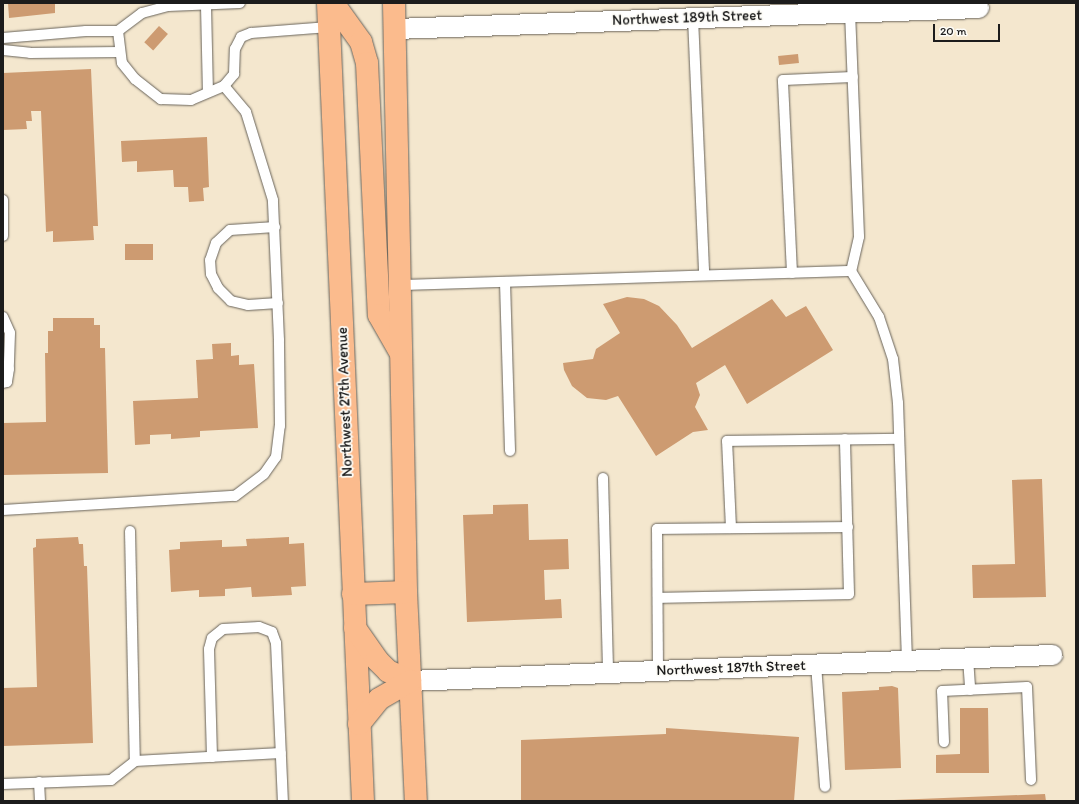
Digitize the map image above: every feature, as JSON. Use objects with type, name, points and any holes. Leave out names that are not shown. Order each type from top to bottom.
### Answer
[{"type":"main road","name":"Northwest 27th Avenue","points":[[328,3],[363,801]]},
{"type":"main road","points":[[333,3],[360,42],[367,63],[379,315],[402,355]]},
{"type":"main road","points":[[394,3],[396,29],[406,592],[416,801]]},
{"type":"main road","points":[[353,594],[406,592]]},
{"type":"main road","points":[[355,627],[377,660],[388,671],[410,681]]},
{"type":"main road","points":[[359,724],[379,699],[410,681]]},
{"type":"street","name":"Northwest 189th Street","points":[[396,29],[850,12],[978,5]]},
{"type":"street","name":"Northwest 187th Street","points":[[410,681],[1052,655]]},
{"type":"lane","points":[[3,38],[86,31],[118,31],[142,13],[168,6],[206,6],[240,3]]},
{"type":"lane","points":[[206,6],[208,92]]},
{"type":"lane","points":[[850,12],[860,237],[851,271],[879,317],[893,359],[900,438],[907,661]]},
{"type":"lane","points":[[693,18],[704,275]]},
{"type":"lane","points":[[118,31],[122,62],[135,79],[162,99],[191,100],[224,86],[234,74],[235,49],[241,37],[251,33],[329,27]]},
{"type":"lane","points":[[3,50],[30,53],[120,52]]},
{"type":"lane","points":[[792,273],[783,80],[853,77]]},
{"type":"lane","points":[[3,510],[235,496],[264,474],[276,457],[280,426],[278,303],[273,200],[260,151],[246,112],[224,86]]},
{"type":"lane","points":[[3,200],[3,236]]},
{"type":"lane","points":[[275,227],[230,230],[216,242],[210,260],[211,274],[218,288],[231,301],[248,305],[278,303]]},
{"type":"lane","points":[[400,285],[851,271]]},
{"type":"lane","points":[[505,282],[510,451]]},
{"type":"lane","points":[[3,317],[10,332],[10,369],[8,382],[3,383]]},
{"type":"lane","points":[[731,528],[727,441],[900,438]]},
{"type":"lane","points":[[658,598],[849,594],[845,439]]},
{"type":"lane","points":[[603,478],[608,673]]},
{"type":"lane","points":[[658,671],[657,529],[848,527]]},
{"type":"lane","points":[[130,531],[135,761]]},
{"type":"lane","points":[[212,757],[209,649],[212,638],[223,629],[259,627],[272,632],[276,643],[283,801]]},
{"type":"lane","points":[[968,658],[970,690]]},
{"type":"lane","points":[[816,664],[825,787]]},
{"type":"lane","points":[[944,742],[942,691],[1027,687],[1031,780]]},
{"type":"lane","points":[[3,784],[111,780],[135,761],[282,753]]},
{"type":"lane","points":[[39,782],[40,801]]},
{"type":"building","points":[[8,3],[55,3],[55,13],[9,18]]},
{"type":"building","points":[[159,26],[168,34],[153,50],[144,42]]},
{"type":"building","points":[[798,54],[799,63],[779,65],[778,56]]},
{"type":"building","points":[[91,69],[98,226],[93,226],[94,240],[53,242],[53,231],[46,232],[41,111],[31,111],[32,121],[26,121],[27,129],[3,130],[3,73]]},
{"type":"building","points":[[207,137],[209,187],[203,188],[204,201],[189,202],[188,187],[174,187],[173,170],[137,172],[137,161],[122,162],[121,141]]},
{"type":"building","points":[[125,244],[153,244],[153,260],[125,260]]},
{"type":"building","points":[[627,297],[644,299],[659,306],[677,325],[692,348],[772,299],[786,317],[806,306],[833,350],[747,404],[725,365],[696,383],[700,395],[695,407],[708,430],[693,432],[656,456],[618,396],[606,400],[587,398],[572,386],[564,370],[563,363],[593,359],[596,349],[620,333],[603,304]]},
{"type":"building","points":[[53,318],[94,318],[94,325],[100,325],[100,348],[105,348],[108,473],[3,475],[3,423],[46,422],[45,353],[48,353],[48,331],[53,331]]},
{"type":"building","points":[[231,343],[231,356],[239,355],[239,365],[254,364],[258,428],[200,431],[200,437],[171,439],[171,434],[150,435],[150,444],[135,445],[133,401],[198,398],[196,360],[213,359],[212,344]]},
{"type":"building","points":[[1042,479],[1046,597],[973,598],[972,565],[1015,564],[1012,480]]},
{"type":"building","points":[[528,504],[529,540],[568,539],[569,569],[544,570],[545,600],[561,599],[562,618],[467,622],[463,515],[493,514],[493,505]]},
{"type":"building","points":[[78,537],[79,544],[83,544],[84,566],[87,566],[93,743],[3,746],[3,688],[37,687],[33,548],[36,547],[36,539]]},
{"type":"building","points":[[289,537],[289,544],[304,543],[306,586],[291,587],[292,595],[252,597],[251,587],[225,589],[225,596],[199,597],[199,590],[171,592],[169,550],[180,549],[180,542],[222,540],[222,547],[247,546],[246,539]]},
{"type":"building","points":[[892,686],[898,688],[901,768],[845,770],[842,692],[879,690],[879,687]]},
{"type":"building","points":[[960,708],[988,708],[989,773],[936,773],[936,755],[960,754]]},
{"type":"building","points":[[666,728],[799,737],[794,801],[521,801],[521,740],[666,734]]},
{"type":"building","points":[[1045,794],[1046,801],[894,801],[894,800]]}]
